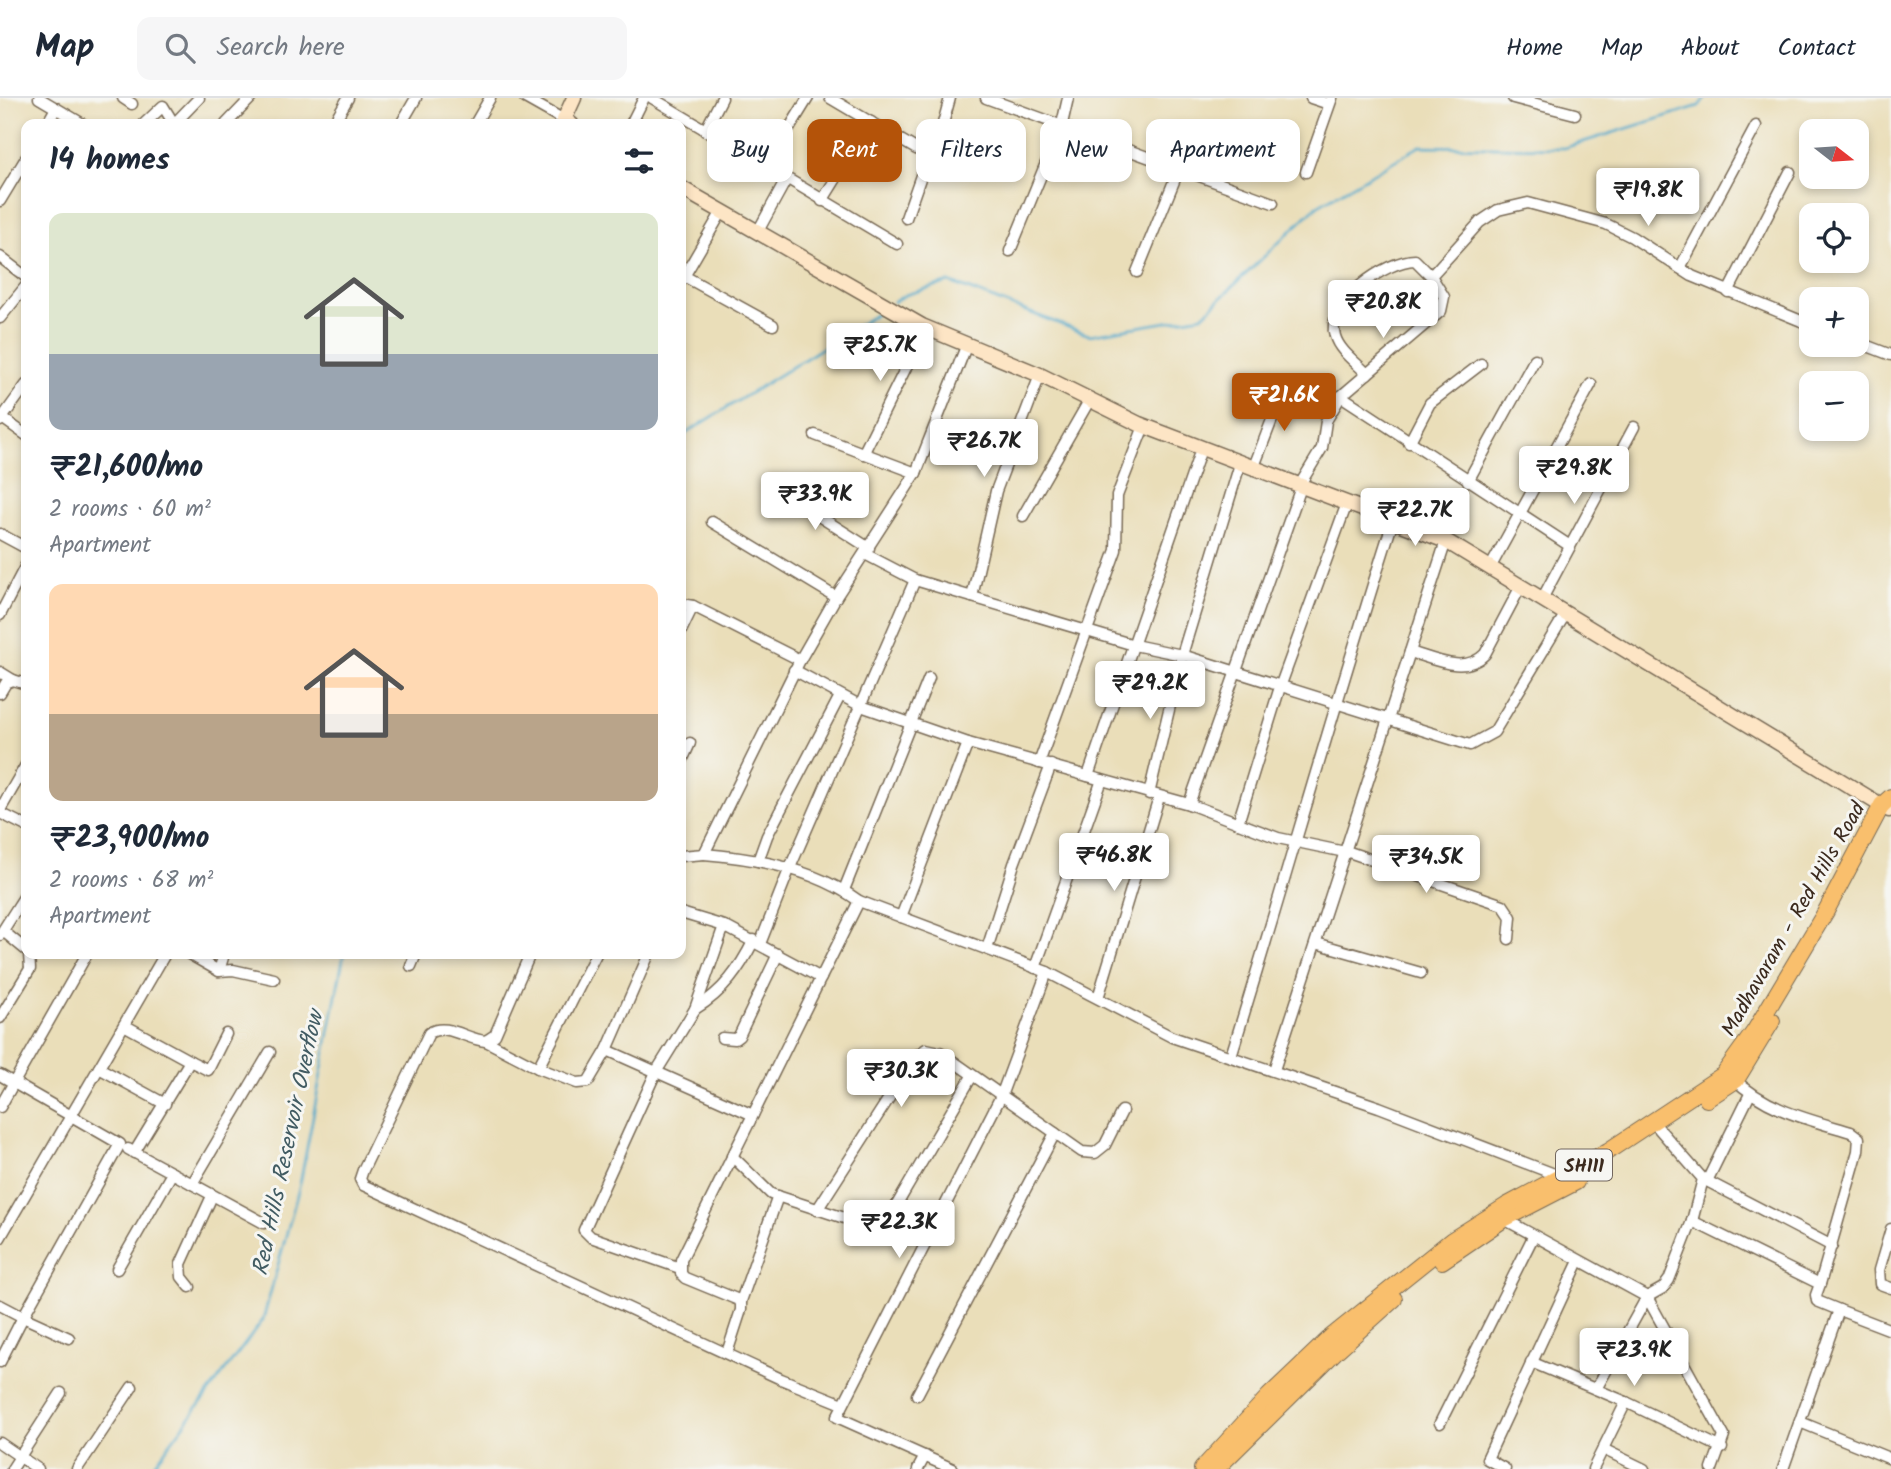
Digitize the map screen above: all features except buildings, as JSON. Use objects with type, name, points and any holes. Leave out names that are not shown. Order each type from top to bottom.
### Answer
[{"type":"main road","name":"Madhavaram - Red Hills Road","points":[[1216,1469],[1336,1351],[1453,1252],[1656,1127],[1731,1075],[1824,924],[1888,805]]},
{"type":"main road","name":"Madhavaram - Red Hills Road","points":[[1202,1469],[1269,1396],[1331,1337],[1451,1240],[1506,1206],[1565,1182]]},
{"type":"street","points":[[39,98],[75,119]]},
{"type":"street","points":[[179,119],[199,98]]},
{"type":"street","points":[[231,119],[251,98]]},
{"type":"street","points":[[336,119],[348,98]]},
{"type":"street","points":[[404,119],[416,98]]},
{"type":"street","points":[[478,119],[490,98]]},
{"type":"street","points":[[525,98],[559,119]]},
{"type":"street","points":[[566,119],[574,98]]},
{"type":"street","points":[[634,119],[644,98]]},
{"type":"street","points":[[652,98],[686,119]]},
{"type":"street","points":[[686,119],[705,131],[722,98]]},
{"type":"street","points":[[793,122],[808,98]]},
{"type":"street","points":[[830,98],[866,119]]},
{"type":"street","points":[[944,119],[950,98]]},
{"type":"street","points":[[986,98],[1047,119]]},
{"type":"street","points":[[1063,119],[1068,98]]},
{"type":"street","points":[[1306,172],[1331,101],[1311,98]]},
{"type":"street","points":[[1513,98],[1540,101],[1575,114]]},
{"type":"street","points":[[149,119],[166,102],[172,119]]},
{"type":"street","points":[[50,119],[56,108]]},
{"type":"street","points":[[1680,268],[1756,126]]},
{"type":"street","points":[[0,201],[21,166]]},
{"type":"street","points":[[1728,292],[1790,173]]},
{"type":"street","points":[[1010,251],[1040,178]]},
{"type":"street","points":[[757,233],[785,182]]},
{"type":"street","points":[[789,182],[897,244]]},
{"type":"street","points":[[822,201],[834,182]]},
{"type":"street","points":[[906,218],[919,182]]},
{"type":"street","points":[[1137,272],[1174,182]]},
{"type":"street","points":[[1215,182],[1273,203]]},
{"type":"street","points":[[686,191],[924,326],[1040,375],[1144,426],[1346,506],[1446,541],[1888,805]]},
{"type":"street","points":[[1431,276],[1480,222],[1498,210],[1528,203],[1606,225],[1728,292],[1799,320]]},
{"type":"street","points":[[686,272],[721,213]]},
{"type":"street","points":[[0,257],[21,273]]},
{"type":"street","points":[[1189,804],[1300,487],[1322,448],[1326,421],[1341,396],[1367,374],[1441,311],[1444,296],[1431,276],[1415,260],[1392,264],[1346,298],[1334,323],[1335,336],[1341,347],[1367,374]]},
{"type":"street","points":[[686,281],[773,325]]},
{"type":"street","points":[[0,318],[21,292]]},
{"type":"street","points":[[863,454],[924,326]]},
{"type":"street","points":[[704,854],[797,665],[836,597],[916,473],[967,345]]},
{"type":"street","points":[[1869,347],[1891,355]]},
{"type":"street","points":[[1468,481],[1535,359]]},
{"type":"street","points":[[1409,443],[1430,403],[1480,364]]},
{"type":"street","points":[[972,597],[996,491],[1040,375]]},
{"type":"street","points":[[1490,568],[1591,384]]},
{"type":"street","points":[[1098,998],[1154,796],[1182,655],[1247,466],[1285,386]]},
{"type":"street","points":[[21,392],[1,419],[21,432]]},
{"type":"street","points":[[1341,396],[1570,546]]},
{"type":"street","points":[[1023,516],[1089,401]]},
{"type":"street","points":[[987,949],[1116,550],[1117,496],[1144,426]]},
{"type":"street","points":[[1542,599],[1634,427]]},
{"type":"street","points":[[815,435],[916,473]]},
{"type":"street","points":[[1088,776],[1201,449]]},
{"type":"street","points":[[778,490],[867,551],[915,580],[1133,645],[1182,655],[1465,745],[1485,739],[1494,733],[1566,613]]},
{"type":"street","points":[[1238,822],[1280,687],[1346,506]]},
{"type":"street","points":[[1231,1056],[1297,843],[1334,704],[1393,521]]},
{"type":"street","points":[[712,522],[836,597]]},
{"type":"street","points":[[0,534],[21,543]]},
{"type":"street","points":[[1274,1070],[1446,541]]},
{"type":"street","points":[[0,615],[21,575]]},
{"type":"street","points":[[695,1009],[719,993],[732,979],[757,942],[915,580]]},
{"type":"street","points":[[1410,652],[1456,664],[1478,662],[1485,654],[1521,586]]},
{"type":"street","points":[[686,605],[693,606],[797,665],[839,696],[861,706],[968,743],[1189,804],[1297,843],[1345,852],[1503,905],[1511,917],[1508,939]]},
{"type":"street","points":[[686,621],[693,606]]},
{"type":"street","points":[[0,672],[21,682]]},
{"type":"street","points":[[844,890],[929,678]]},
{"type":"street","points":[[0,693],[6,683],[13,680]]},
{"type":"street","points":[[758,861],[839,696]]},
{"type":"street","points":[[686,752],[690,743]]},
{"type":"street","points":[[901,917],[968,743]]},
{"type":"street","points":[[21,774],[0,812],[21,823]]},
{"type":"street","points":[[1035,968],[1101,780]]},
{"type":"street","points":[[686,856],[704,854],[758,861],[844,890],[859,901],[1047,972],[1172,1037],[1274,1070],[1565,1182]]},
{"type":"street","points":[[741,1301],[685,1278],[680,1268],[681,1260],[859,901]]},
{"type":"street","points":[[21,902],[1,933],[21,948]]},
{"type":"street","points":[[686,915],[724,926],[821,978]]},
{"type":"street","points":[[680,1268],[591,1237],[584,1230],[656,1072],[695,1009],[724,926]]},
{"type":"street","points":[[1316,943],[1421,973]]},
{"type":"street","points":[[722,1038],[735,1039],[739,1036],[778,954]]},
{"type":"street","points":[[0,1018],[30,969],[28,959]]},
{"type":"street","points":[[0,1107],[84,959]]},
{"type":"street","points":[[0,1238],[162,959]]},
{"type":"street","points":[[198,959],[219,971],[233,970],[274,979]]},
{"type":"street","points":[[219,971],[223,959]]},
{"type":"street","points":[[411,966],[414,959]]},
{"type":"street","points":[[486,1041],[495,1035],[528,959]]},
{"type":"street","points":[[538,1068],[593,959]]},
{"type":"street","points":[[647,959],[607,1050],[592,1078],[583,1084],[538,1068],[486,1041],[436,1028],[429,1033],[360,1179],[363,1185],[843,1404]]},
{"type":"street","points":[[953,1469],[836,1417],[1001,1096],[1047,972]]},
{"type":"street","points":[[124,1025],[208,1070],[226,1034]]},
{"type":"street","points":[[607,1050],[753,1115]]},
{"type":"street","points":[[817,1210],[921,1051],[940,1052],[1082,1152],[1095,1153],[1105,1145],[1122,1111]]},
{"type":"street","points":[[192,1184],[270,1052]]},
{"type":"street","points":[[134,1153],[190,1061]]},
{"type":"street","points":[[99,1068],[165,1104]]},
{"type":"street","points":[[0,1075],[134,1153],[264,1223]]},
{"type":"street","points":[[1731,1075],[1750,1094],[1792,1115],[1850,1132],[1859,1138],[1858,1152],[1832,1246],[1815,1295],[1817,1301],[1891,1330]]},
{"type":"street","points":[[732,1156],[762,1188],[778,1196],[871,1228],[883,1226],[972,1076]]},
{"type":"street","points":[[1596,1390],[1647,1297],[1663,1288],[1670,1280],[1705,1180],[1750,1094]]},
{"type":"street","points":[[1656,1127],[1705,1180],[1832,1246]]},
{"type":"street","points":[[916,1395],[1055,1133]]},
{"type":"street","points":[[0,1362],[120,1144]]},
{"type":"street","points":[[117,1269],[172,1173]]},
{"type":"street","points":[[190,1287],[182,1277],[181,1264],[212,1196]]},
{"type":"street","points":[[727,1353],[741,1310],[741,1301],[778,1196]]},
{"type":"street","points":[[1504,1219],[1647,1297],[1724,1436],[1722,1448],[1712,1469]]},
{"type":"street","points":[[1692,1220],[1820,1283]]},
{"type":"street","points":[[1891,1229],[1879,1270],[1880,1284],[1891,1288]]},
{"type":"street","points":[[1440,1423],[1533,1237]]},
{"type":"street","points":[[1505,1469],[1487,1459],[1579,1261]]},
{"type":"street","points":[[0,1305],[69,1338]]},
{"type":"street","points":[[1783,1469],[1839,1310]]},
{"type":"street","points":[[1531,1362],[1626,1402],[1722,1448]]},
{"type":"street","points":[[77,1469],[132,1387]]},
{"type":"street","points":[[12,1469],[61,1393]]},
{"type":"street","points":[[1593,1469],[1626,1402]]},
{"type":"street","points":[[1800,1422],[1889,1459]]},
{"type":"street","points":[[0,1443],[38,1469]]},
{"type":"street","points":[[1603,1449],[1644,1469]]},
{"type":"street","points":[[918,1469],[925,1456]]},
{"type":"waterway","name":"Red Hills Reservoir Overflow","points":[[894,302],[905,295],[949,282],[1089,335],[1202,316],[1317,206],[1420,146],[1564,148],[1699,106],[1705,98]]},
{"type":"waterway","name":"Red Hills Reservoir Overflow","points":[[686,433],[883,310]]},
{"type":"waterway","name":"Red Hills Reservoir Overflow","points":[[151,1469],[263,1320],[300,1184],[343,959]]}]
